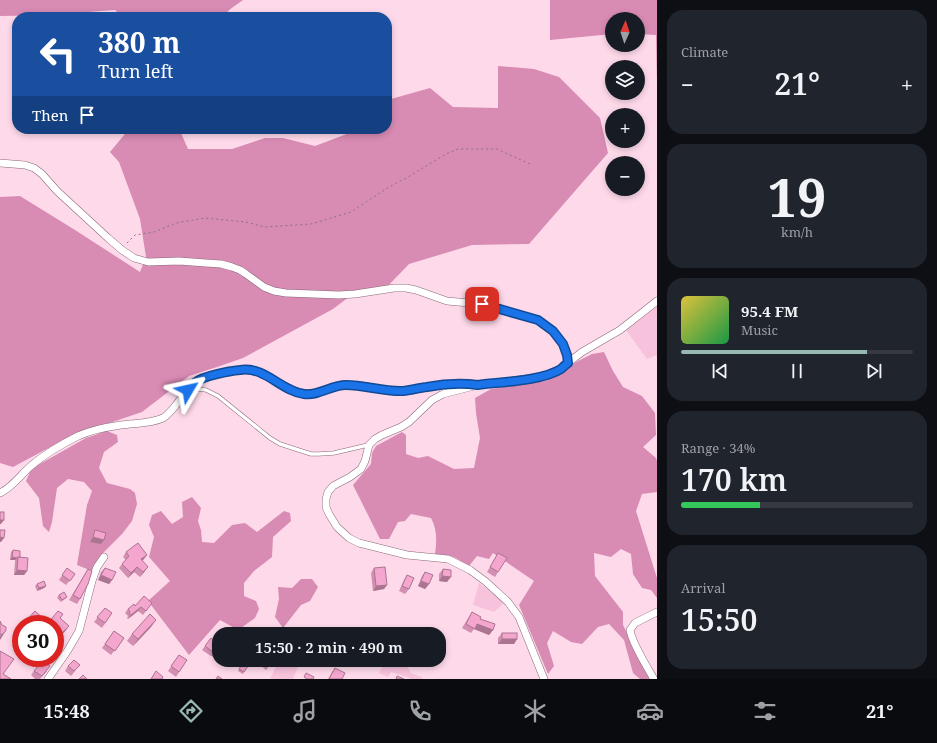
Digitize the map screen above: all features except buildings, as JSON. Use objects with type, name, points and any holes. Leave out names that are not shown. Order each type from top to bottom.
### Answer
[{"type":"street","points":[[0,164],[25,165],[34,168],[42,174],[86,219],[122,250],[134,258],[148,262],[179,261],[221,264],[240,270],[264,287],[274,291],[298,294],[339,294],[406,288],[447,301],[482,304],[538,320],[553,331],[563,344],[568,363]]},
{"type":"street","points":[[544,679],[519,617],[508,602],[486,581],[470,570],[448,559],[407,555],[359,543],[349,538],[337,527],[326,507],[328,492],[333,486],[361,469],[366,461],[369,445],[375,439],[401,427],[432,400],[443,394],[478,385],[547,375],[560,369],[582,352],[620,330],[657,301]]},
{"type":"street","points":[[0,493],[48,453],[78,436],[94,430],[163,418],[171,412],[197,381],[208,376],[241,370],[251,370],[260,372],[294,391],[304,394],[322,392],[333,387],[344,385],[402,391],[441,385],[478,385]]},
{"type":"street","points":[[48,679],[79,631],[92,581],[97,567],[104,557]]},
{"type":"street","points":[[654,679],[631,635],[630,630],[635,623],[657,612]]},
{"type":"lane","points":[[190,388],[206,390],[218,396],[270,438],[280,444],[292,448],[311,454],[319,454],[334,453],[369,445]]},
{"type":"path","points":[[122,250],[135,235],[154,232],[176,223],[205,218],[246,222],[265,227],[311,224],[351,212],[389,187],[448,153],[458,149],[497,149],[532,165]]},
{"type":"shaded area","points":[[0,0],[243,0],[228,12],[117,12],[115,10],[87,12],[12,12],[12,16],[0,16]]},
{"type":"shaded area","points":[[550,0],[657,0],[657,83],[656,35],[645,34],[645,12],[605,12],[605,35],[550,40]]},
{"type":"shaded area","points":[[498,66],[534,69],[559,77],[600,118],[605,140],[605,148],[607,148],[608,153],[529,244],[472,245],[409,264],[383,291],[358,290],[333,309],[243,358],[189,376],[142,412],[71,436],[13,467],[0,463],[0,197],[20,196],[140,272],[146,257],[140,219],[119,162],[110,152],[125,134],[181,134],[188,149],[232,149],[265,138],[283,138],[315,146],[347,134],[392,134],[392,99],[430,88],[453,107],[498,108]]},
{"type":"shaded area","points":[[657,305],[657,355],[647,359],[626,330]]},
{"type":"shaded area","points":[[604,352],[623,387],[642,396],[655,413],[656,435],[643,447],[656,458],[657,461],[657,492],[642,494],[636,511],[657,578],[657,598],[651,590],[642,588],[633,574],[631,554],[621,549],[611,557],[594,553],[595,576],[623,612],[623,625],[650,679],[640,679],[633,673],[624,640],[609,624],[598,627],[582,644],[571,642],[553,631],[547,643],[554,666],[548,674],[519,605],[534,581],[493,553],[489,559],[477,556],[469,566],[454,557],[435,554],[436,535],[431,518],[411,514],[405,521],[398,522],[389,539],[380,539],[353,485],[371,464],[372,453],[376,446],[402,432],[406,435],[406,454],[418,458],[428,456],[454,469],[474,468],[480,438],[475,398],[491,389],[545,381],[592,354]]},
{"type":"shaded area","points":[[107,431],[117,435],[118,442],[104,452],[99,468],[107,483],[130,489],[135,493],[137,504],[132,521],[122,534],[101,555],[92,571],[77,565],[87,505],[92,491],[84,482],[68,479],[57,488],[49,532],[43,526],[39,498],[26,481],[30,472],[38,465],[86,438]]},
{"type":"shaded area","points":[[192,497],[201,508],[198,521],[201,530],[202,542],[214,543],[232,525],[245,523],[257,532],[284,511],[290,513],[291,521],[273,537],[272,557],[254,571],[244,583],[244,596],[256,601],[259,609],[255,618],[242,627],[233,627],[220,620],[212,627],[212,629],[189,655],[148,601],[170,581],[149,557],[154,537],[149,525],[152,515],[161,511],[172,524],[183,517],[182,502]]},
{"type":"shaded area","points":[[301,579],[312,579],[318,587],[310,601],[301,605],[282,627],[275,617],[279,599],[278,587],[292,588]]},
{"type":"shaded area","points":[[479,583],[504,603],[494,612],[473,605]]},
{"type":"shaded area","points":[[276,667],[298,667],[293,679],[270,679]]},
{"type":"shaded area","points":[[382,667],[408,667],[411,673],[422,677],[422,679],[409,679],[410,678],[391,672],[388,677],[379,673]]},
{"type":"route","points":[[188,390],[197,381],[208,376],[241,370],[260,372],[294,391],[304,394],[313,394],[344,385],[402,391],[441,385],[478,385],[511,381],[547,375],[560,369],[568,363],[563,344],[553,331],[538,320],[482,304]]}]
